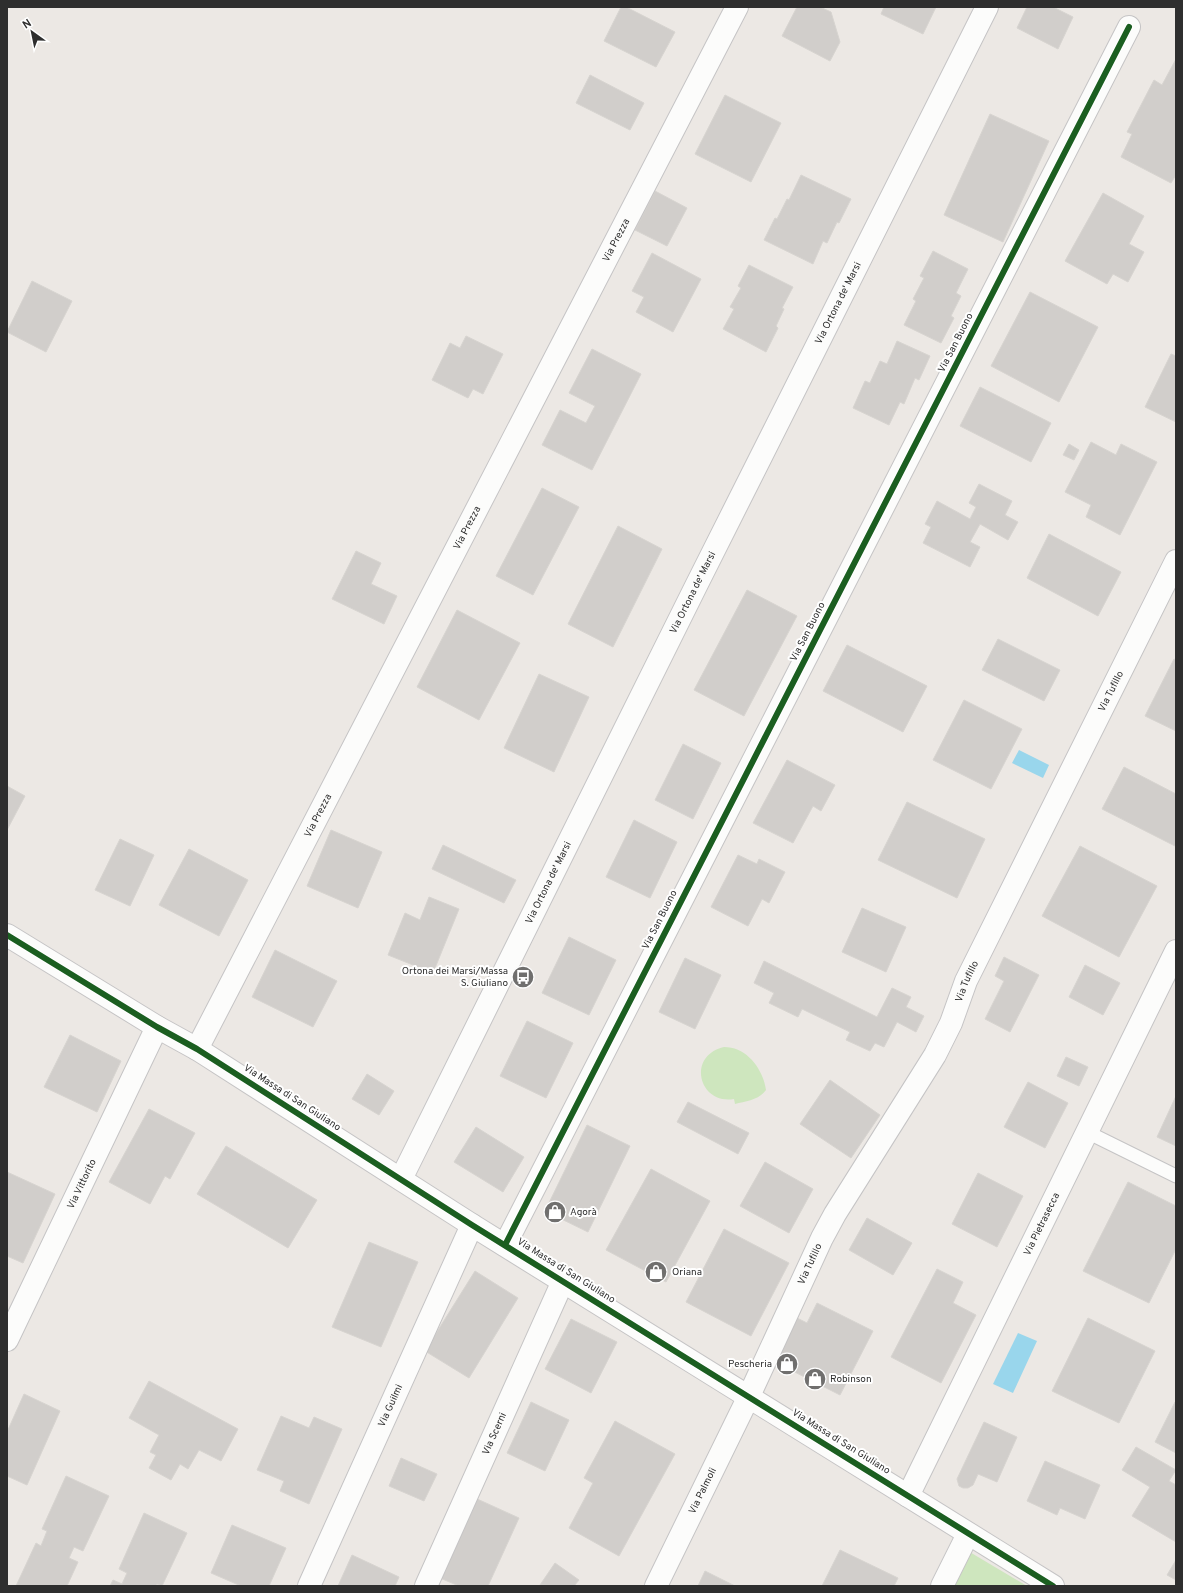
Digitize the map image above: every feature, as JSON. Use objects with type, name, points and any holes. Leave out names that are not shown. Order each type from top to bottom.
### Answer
[{"type":"street","name":"Via Prezza","points":[[197,1049],[737,7]]},
{"type":"street","name":"Via Ortona de' Marsi","points":[[401,1179],[697,584],[987,7]]},
{"type":"street","name":"Via San Buono","points":[[505,1245],[1129,27]]},
{"type":"street","name":"Via Tufillo","points":[[749,1396],[828,1226],[945,1037],[966,981],[1176,561]]},
{"type":"street","name":"Via Massa di San Giuliano","points":[[7,934],[157,1027],[197,1049],[472,1225],[1053,1586]]},
{"type":"street","name":"Via Pietrasecca","points":[[908,1496],[1176,951]]},
{"type":"street","name":"Via Vittorito","points":[[7,1340],[157,1027]]},
{"type":"street","name":"Via Guilmi","points":[[309,1586],[472,1225]]},
{"type":"street","name":"Via Scerni","points":[[426,1586],[563,1281]]},
{"type":"street","name":"Via Palmoli","points":[[656,1586],[749,1396]]},
{"type":"street","points":[[942,1586],[968,1534]]},
{"type":"lane","points":[[1087,1132],[1176,1176]]},
{"type":"green space","points":[[724,1047],[732,1048],[747,1055],[757,1067],[766,1090],[760,1096],[752,1100],[735,1104],[734,1099],[722,1099],[712,1095],[705,1088],[701,1069],[705,1060],[712,1052]]},
{"type":"green space","points":[[968,1551],[1027,1586],[950,1586]]},
{"type":"water","points":[[1019,750],[1049,765],[1043,778],[1012,763]]},
{"type":"water","points":[[1018,1333],[1037,1341],[1013,1393],[993,1384]]},
{"type":"building","points":[[621,7],[626,7],[675,32],[656,67],[604,41]]},
{"type":"building","points":[[797,7],[820,7],[831,12],[840,42],[830,61],[782,36]]},
{"type":"building","points":[[884,7],[936,7],[923,34],[881,14]]},
{"type":"building","points":[[1027,7],[1053,7],[1073,17],[1058,49],[1017,28]]},
{"type":"building","points":[[1176,59],[1176,175],[1171,183],[1121,157],[1132,134],[1127,132],[1154,80],[1162,85]]},
{"type":"building","points":[[590,75],[644,103],[630,130],[576,103]]},
{"type":"building","points":[[725,95],[781,123],[751,182],[695,154]]},
{"type":"building","points":[[990,114],[1049,141],[1003,242],[944,215]]},
{"type":"building","points":[[801,175],[851,199],[839,223],[837,222],[827,243],[823,241],[813,264],[764,240],[775,218],[777,219],[787,199],[789,200]]},
{"type":"building","points":[[655,191],[687,208],[667,246],[635,230]]},
{"type":"building","points":[[1103,193],[1144,216],[1129,244],[1144,252],[1128,282],[1113,274],[1107,284],[1065,261]]},
{"type":"building","points":[[933,251],[968,269],[956,293],[961,296],[951,316],[954,318],[941,343],[904,325],[916,301],[913,299],[924,278],[920,276]]},
{"type":"building","points":[[652,253],[701,279],[673,332],[636,312],[644,297],[632,291]]},
{"type":"building","points":[[749,265],[793,287],[782,308],[784,309],[776,326],[778,328],[766,352],[723,329],[734,309],[730,307],[741,288],[738,286]]},
{"type":"building","points":[[32,281],[72,301],[46,352],[7,332]]},
{"type":"building","points":[[1030,292],[1098,327],[1059,402],[991,366]]},
{"type":"building","points":[[466,336],[503,354],[483,394],[473,389],[468,398],[432,380],[450,343],[460,348]]},
{"type":"building","points":[[897,341],[930,356],[919,380],[915,378],[904,404],[900,402],[889,425],[853,408],[865,381],[870,383],[880,361],[887,364]]},
{"type":"building","points":[[592,349],[641,374],[592,470],[542,445],[560,410],[586,423],[595,406],[569,393]]},
{"type":"building","points":[[1171,354],[1176,356],[1176,422],[1145,407]]},
{"type":"building","points":[[980,387],[1051,423],[1031,462],[960,426]]},
{"type":"building","points":[[1091,442],[1116,455],[1121,444],[1157,462],[1120,535],[1086,517],[1091,505],[1065,492]]},
{"type":"building","points":[[1069,444],[1079,450],[1074,460],[1063,455]]},
{"type":"building","points":[[979,484],[1012,501],[1005,515],[1018,522],[1008,540],[980,524],[970,542],[980,547],[970,567],[923,543],[931,527],[925,524],[937,501],[970,519],[976,507],[969,503]]},
{"type":"building","points":[[542,488],[579,507],[533,595],[496,576]]},
{"type":"building","points":[[618,526],[662,549],[613,647],[568,624]]},
{"type":"building","points":[[1049,534],[1121,572],[1098,616],[1027,578]]},
{"type":"building","points":[[356,551],[381,563],[371,584],[397,596],[384,624],[332,599]]},
{"type":"building","points":[[747,590],[797,616],[744,716],[694,690]]},
{"type":"building","points":[[457,610],[520,643],[479,720],[417,687]]},
{"type":"building","points":[[998,639],[1060,670],[1044,701],[982,670]]},
{"type":"building","points":[[847,645],[927,686],[903,732],[823,691]]},
{"type":"building","points":[[1174,659],[1176,660],[1176,731],[1145,716]]},
{"type":"building","points":[[539,674],[589,697],[554,772],[504,748]]},
{"type":"building","points":[[964,700],[1022,729],[991,789],[933,760]]},
{"type":"building","points":[[683,744],[721,763],[693,819],[655,800]]},
{"type":"building","points":[[787,760],[835,785],[821,811],[813,806],[793,843],[753,823]]},
{"type":"building","points":[[1124,767],[1176,794],[1175,846],[1102,809]]},
{"type":"building","points":[[7,786],[25,796],[7,830]]},
{"type":"building","points":[[907,802],[985,839],[957,898],[878,860]]},
{"type":"building","points":[[634,820],[677,842],[650,898],[606,877]]},
{"type":"building","points":[[331,830],[382,852],[358,908],[307,886]]},
{"type":"building","points":[[120,839],[154,855],[130,906],[95,890]]},
{"type":"building","points":[[443,845],[516,880],[504,903],[432,869]]},
{"type":"building","points":[[1080,846],[1157,886],[1119,957],[1042,916]]},
{"type":"building","points":[[189,849],[248,880],[219,936],[159,905]]},
{"type":"building","points":[[738,855],[757,864],[759,859],[785,872],[769,903],[762,899],[748,926],[711,907]]},
{"type":"building","points":[[429,897],[459,909],[433,973],[388,955],[405,913],[420,920]]},
{"type":"building","points":[[862,908],[906,927],[886,972],[842,952]]},
{"type":"building","points":[[569,937],[616,960],[589,1015],[542,993]]},
{"type":"building","points":[[275,950],[337,981],[313,1027],[252,997]]},
{"type":"building","points":[[1004,957],[1039,975],[1010,1032],[985,1019],[1004,981],[995,976]]},
{"type":"building","points":[[685,958],[721,975],[695,1029],[659,1012]]},
{"type":"building","points":[[764,961],[877,1017],[892,988],[911,997],[906,1007],[924,1016],[916,1032],[897,1022],[884,1047],[875,1043],[870,1051],[846,1040],[850,1032],[802,1009],[798,1017],[769,1003],[774,993],[754,983]]},
{"type":"building","points":[[1085,965],[1120,983],[1103,1015],[1069,997]]},
{"type":"building","points":[[527,1021],[573,1043],[546,1098],[500,1076]]},
{"type":"building","points":[[70,1035],[121,1061],[97,1112],[44,1087]]},
{"type":"building","points":[[1066,1057],[1088,1067],[1079,1086],[1057,1076]]},
{"type":"building","points":[[367,1074],[394,1091],[379,1115],[352,1099]]},
{"type":"building","points":[[830,1080],[880,1115],[851,1158],[800,1124]]},
{"type":"building","points":[[1028,1082],[1068,1103],[1045,1148],[1004,1127]]},
{"type":"building","points":[[1176,1096],[1176,1146],[1157,1137]]},
{"type":"building","points":[[688,1102],[749,1133],[738,1154],[677,1122]]},
{"type":"building","points":[[149,1109],[195,1133],[170,1179],[165,1176],[150,1204],[109,1182]]},
{"type":"building","points":[[587,1125],[630,1146],[588,1232],[545,1211]]},
{"type":"building","points":[[476,1127],[524,1157],[503,1192],[454,1162]]},
{"type":"building","points":[[226,1146],[317,1200],[288,1248],[197,1194]]},
{"type":"building","points":[[765,1162],[813,1189],[789,1233],[740,1206]]},
{"type":"building","points":[[651,1169],[710,1201],[666,1282],[606,1250]]},
{"type":"building","points":[[7,1172],[55,1194],[23,1263],[7,1256]]},
{"type":"building","points":[[978,1173],[1023,1196],[997,1247],[952,1224]]},
{"type":"building","points":[[1128,1182],[1176,1206],[1176,1249],[1149,1303],[1083,1271]]},
{"type":"building","points":[[867,1218],[912,1243],[893,1275],[849,1250]]},
{"type":"building","points":[[724,1229],[789,1263],[751,1336],[686,1302]]},
{"type":"building","points":[[369,1242],[418,1262],[381,1347],[332,1327]]},
{"type":"building","points":[[937,1269],[963,1282],[953,1303],[976,1315],[941,1383],[891,1357]]},
{"type":"building","points":[[475,1271],[518,1298],[469,1378],[425,1351]]},
{"type":"building","points":[[817,1303],[873,1331],[840,1395],[775,1362],[797,1318],[807,1323]]},
{"type":"building","points":[[1088,1318],[1155,1351],[1119,1423],[1052,1391]]},
{"type":"building","points":[[571,1319],[617,1342],[591,1393],[545,1369]]},
{"type":"building","points":[[149,1381],[238,1429],[221,1461],[199,1450],[188,1469],[180,1464],[171,1480],[149,1468],[156,1455],[150,1452],[159,1435],[129,1418]]},
{"type":"building","points":[[24,1394],[60,1411],[27,1485],[7,1476],[7,1432]]},
{"type":"building","points":[[531,1402],[569,1420],[545,1471],[507,1453]]},
{"type":"building","points":[[1175,1402],[1176,1403],[1176,1453],[1155,1442]]},
{"type":"building","points":[[281,1416],[309,1428],[314,1417],[342,1429],[309,1504],[280,1491],[284,1481],[257,1470]]},
{"type":"building","points":[[615,1421],[675,1454],[619,1556],[569,1528],[593,1483],[584,1478]]},
{"type":"building","points":[[984,1422],[1017,1437],[997,1482],[978,1474],[973,1485],[968,1488],[963,1488],[959,1486],[957,1479]]},
{"type":"building","points":[[1136,1447],[1176,1470],[1169,1481],[1176,1485],[1176,1542],[1132,1516],[1150,1487],[1122,1470]]},
{"type":"building","points":[[401,1458],[437,1474],[424,1501],[389,1486]]},
{"type":"building","points":[[1045,1461],[1100,1485],[1085,1519],[1060,1508],[1057,1515],[1027,1501]]},
{"type":"building","points":[[66,1476],[109,1496],[83,1551],[74,1547],[69,1558],[78,1562],[67,1586],[16,1586],[36,1543],[41,1546],[47,1531],[42,1529]]},
{"type":"building","points":[[475,1498],[519,1518],[488,1586],[459,1586],[440,1578]]},
{"type":"building","points":[[144,1513],[187,1533],[162,1586],[157,1584],[156,1586],[110,1586],[113,1580],[122,1584],[127,1573],[119,1569]]},
{"type":"building","points":[[232,1525],[286,1548],[269,1586],[241,1586],[211,1573]]},
{"type":"building","points":[[840,1550],[898,1578],[894,1586],[822,1586]]},
{"type":"building","points":[[352,1555],[399,1577],[395,1586],[338,1586]]},
{"type":"building","points":[[1176,1560],[1176,1580],[1167,1575]]},
{"type":"building","points":[[555,1563],[579,1580],[574,1586],[540,1585]]},
{"type":"building","points":[[705,1571],[735,1586],[698,1586]]},
{"type":"cycle path","points":[[505,1245],[1129,27]]},
{"type":"cycle path","points":[[7,935],[157,1027],[197,1049],[472,1225],[1053,1586]]},
{"type":"place","name":"Ortona dei Marsi/Massa S. Giuliano","points":[[523,977]]},
{"type":"place","name":"Agorà","points":[[555,1212]]},
{"type":"place","name":"Oriana","points":[[656,1272]]},
{"type":"place","name":"Pescheria","points":[[787,1364]]},
{"type":"place","name":"Robinson","points":[[815,1379]]}]
